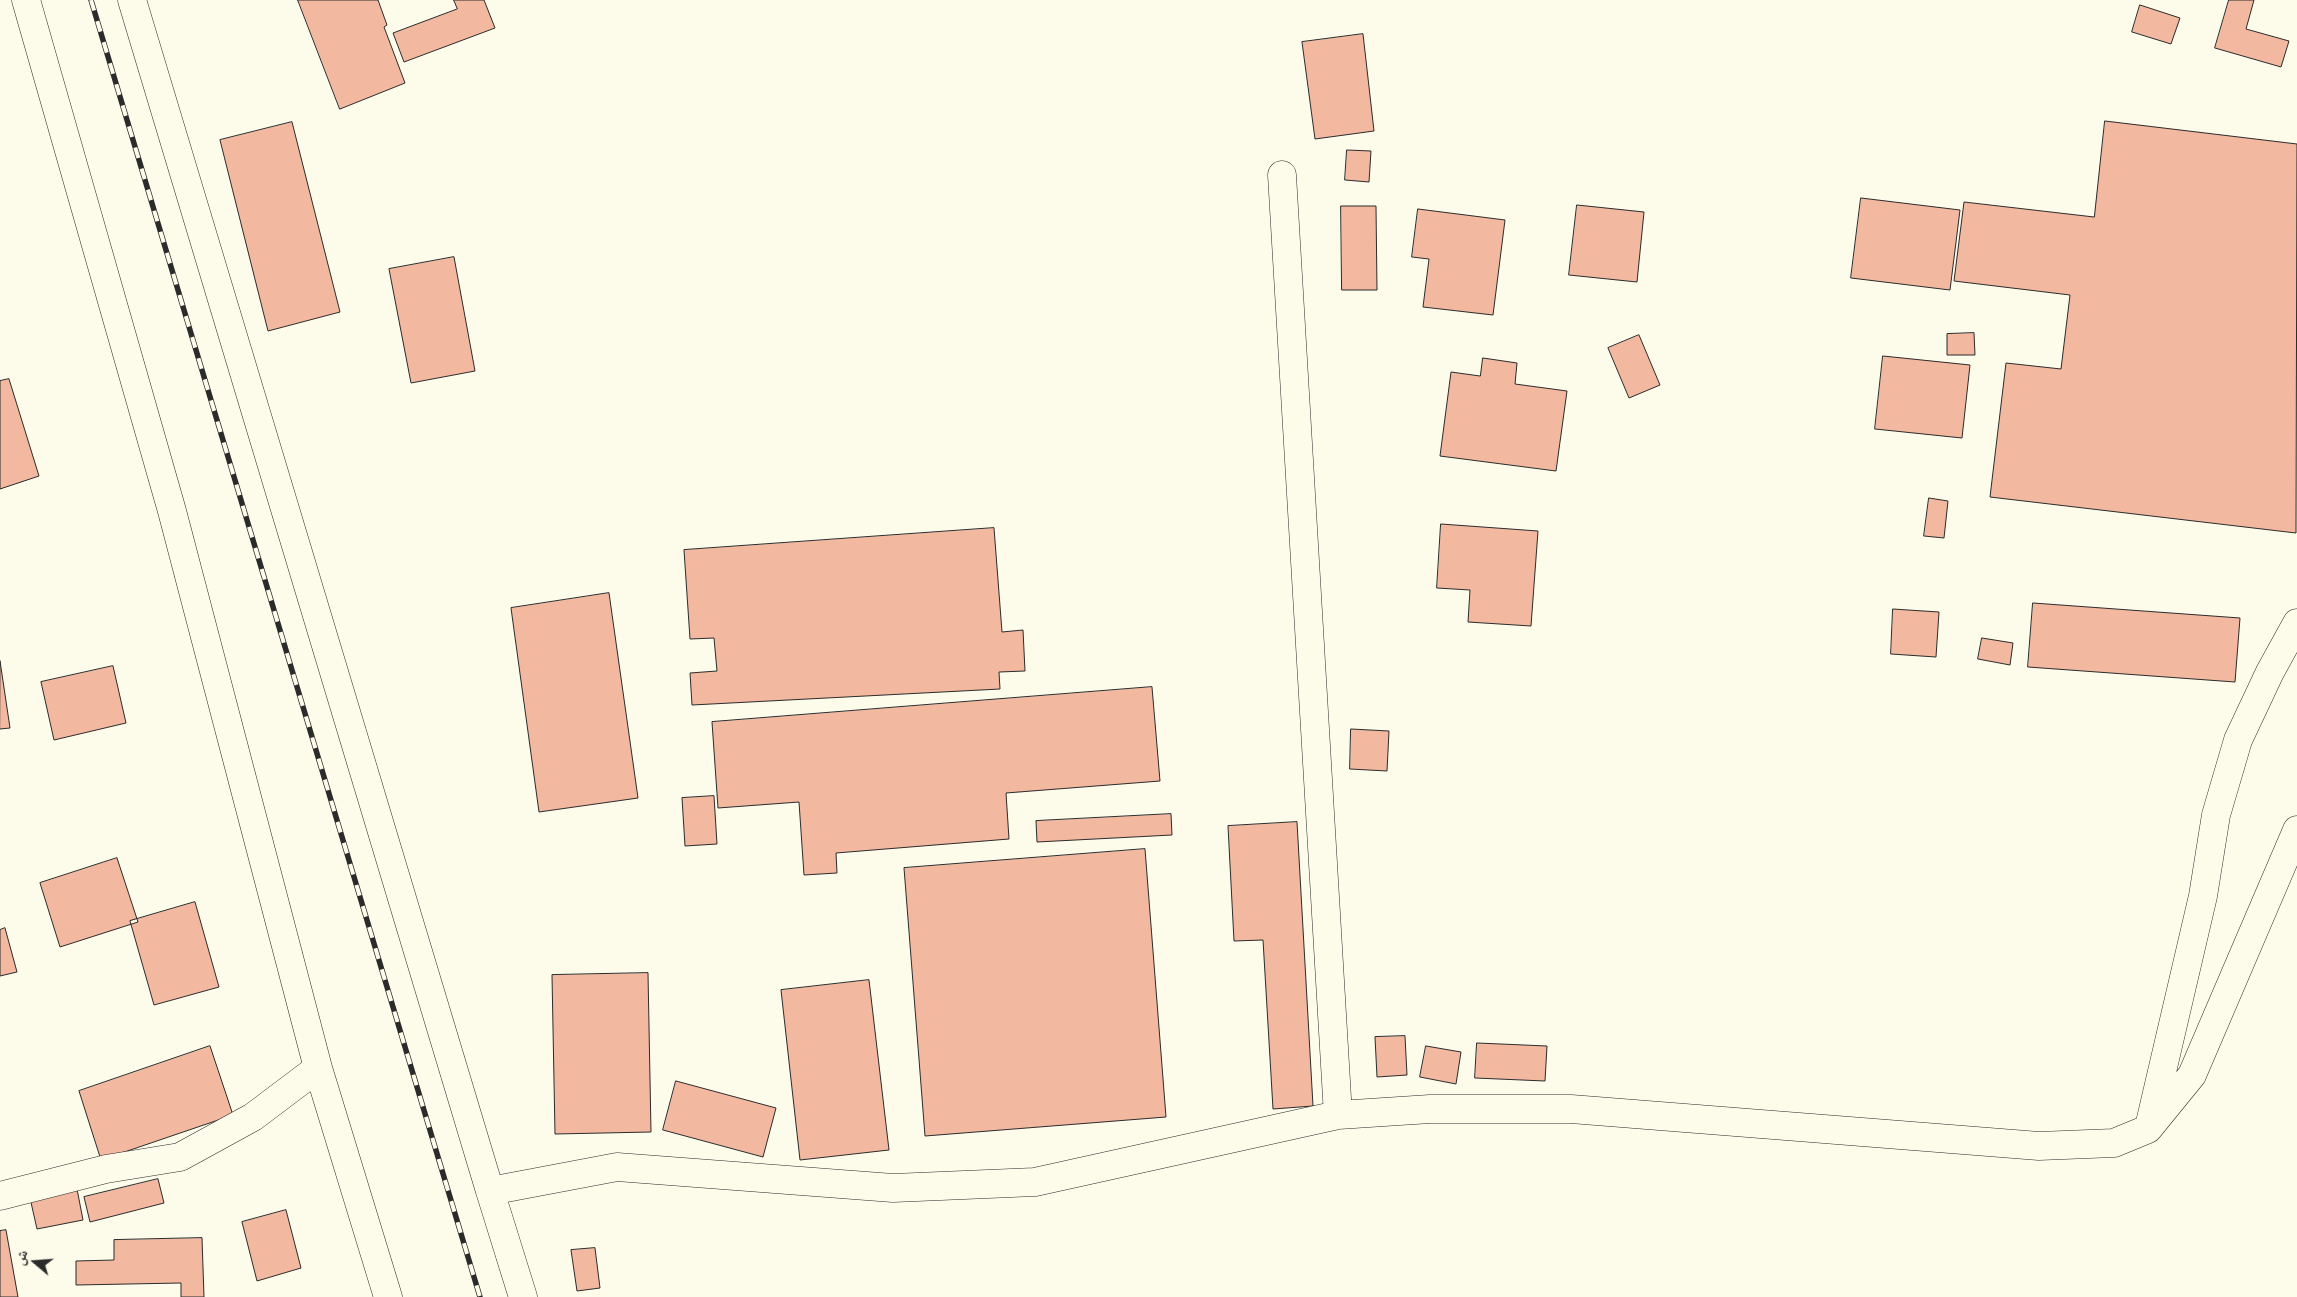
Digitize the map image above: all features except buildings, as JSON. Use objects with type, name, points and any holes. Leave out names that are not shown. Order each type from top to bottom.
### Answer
[{"type":"street","points":[[26,0],[172,511],[318,1068],[388,1297]]},
{"type":"street","points":[[132,0],[523,1297]]},
{"type":"street","points":[[1282,176],[1338,1115]]},
{"type":"street","points":[[2148,1129],[2203,896],[2216,816],[2238,740],[2270,672],[2297,624]]},
{"type":"street","points":[[490,1191],[617,1167],[893,1188],[1036,1182],[1338,1115],[1430,1109],[1571,1110],[2039,1146],[2114,1143],[2148,1129],[2192,1075],[2297,830]]},
{"type":"street","points":[[0,1196],[106,1168],[180,1157],[253,1117],[318,1068]]},
{"type":"railway","points":[[91,0],[480,1297]]}]
